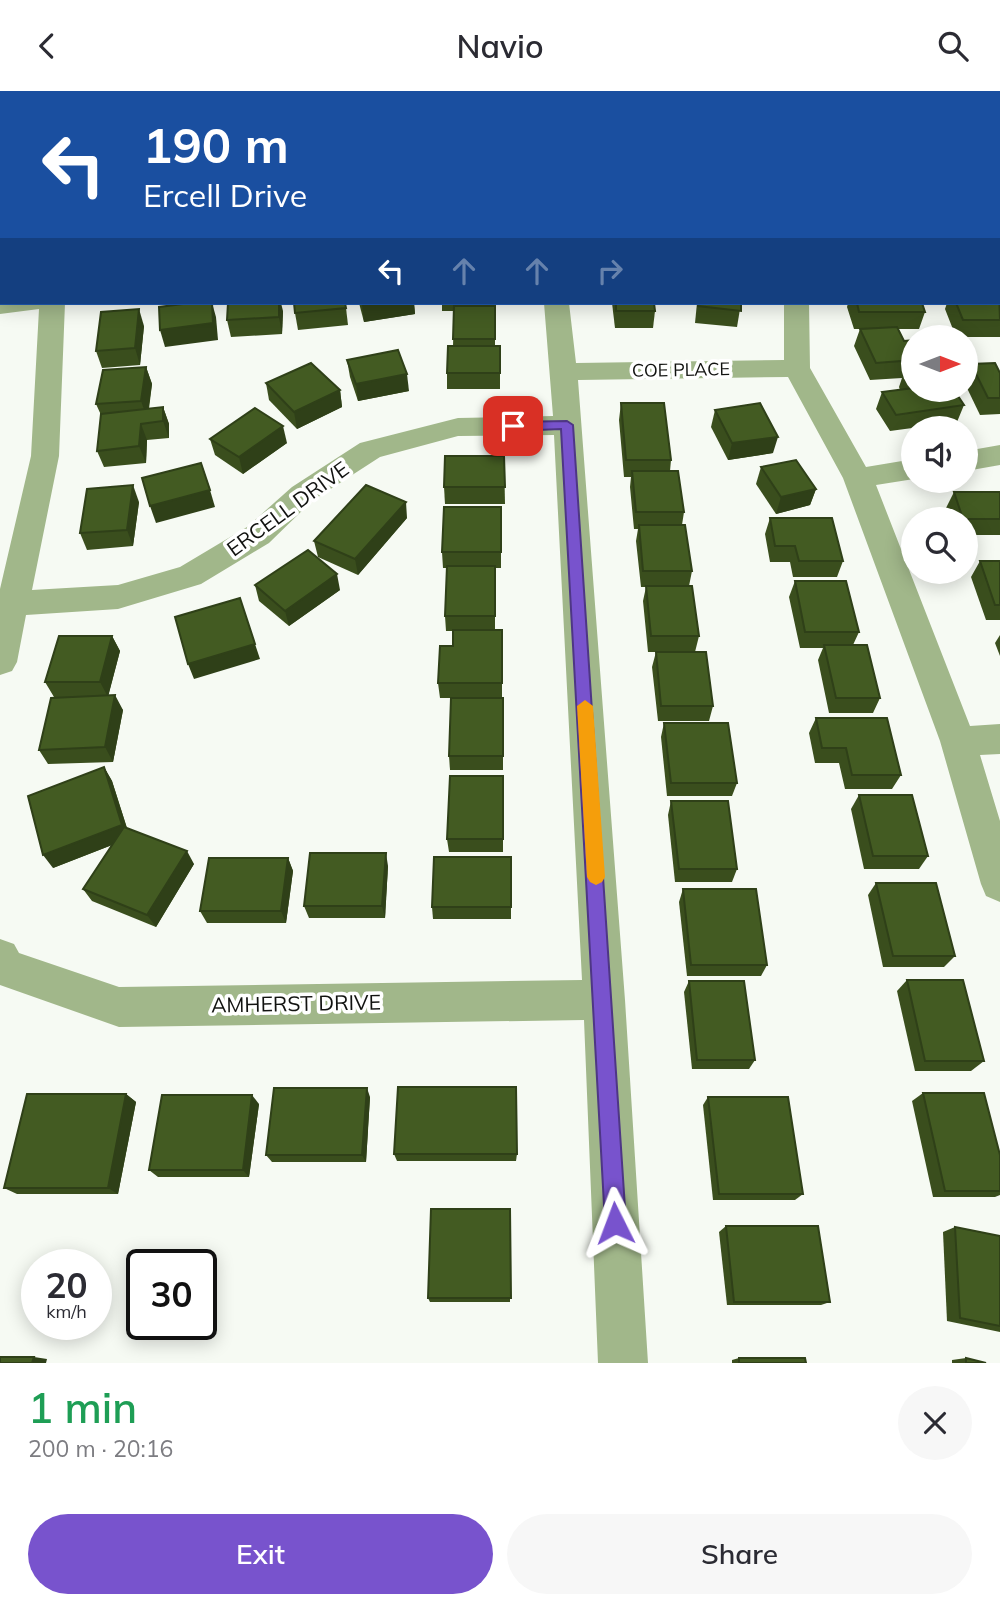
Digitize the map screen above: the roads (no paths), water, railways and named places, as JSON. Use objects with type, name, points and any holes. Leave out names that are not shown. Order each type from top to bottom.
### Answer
[{"type":"street","points":[[0,662],[45,456],[52,305]]},
{"type":"street","points":[[556,305],[565,372],[604,1000],[623,1363]]},
{"type":"street","points":[[797,305],[797,368],[858,478],[958,741],[1000,884]]},
{"type":"street","name":"COE PLACE","points":[[565,372],[797,368]]},
{"type":"street","name":"ERCELL DRIVE","points":[[12,604],[118,597],[190,576],[258,535],[302,493],[370,450],[458,428],[567,425]]},
{"type":"street","points":[[978,459],[1000,455]]},
{"type":"street","points":[[858,478],[901,471]]},
{"type":"street","points":[[958,741],[1000,739]]},
{"type":"street","name":"AMHERST DRIVE","points":[[0,958],[5,968],[119,1007],[604,1000]]}]
